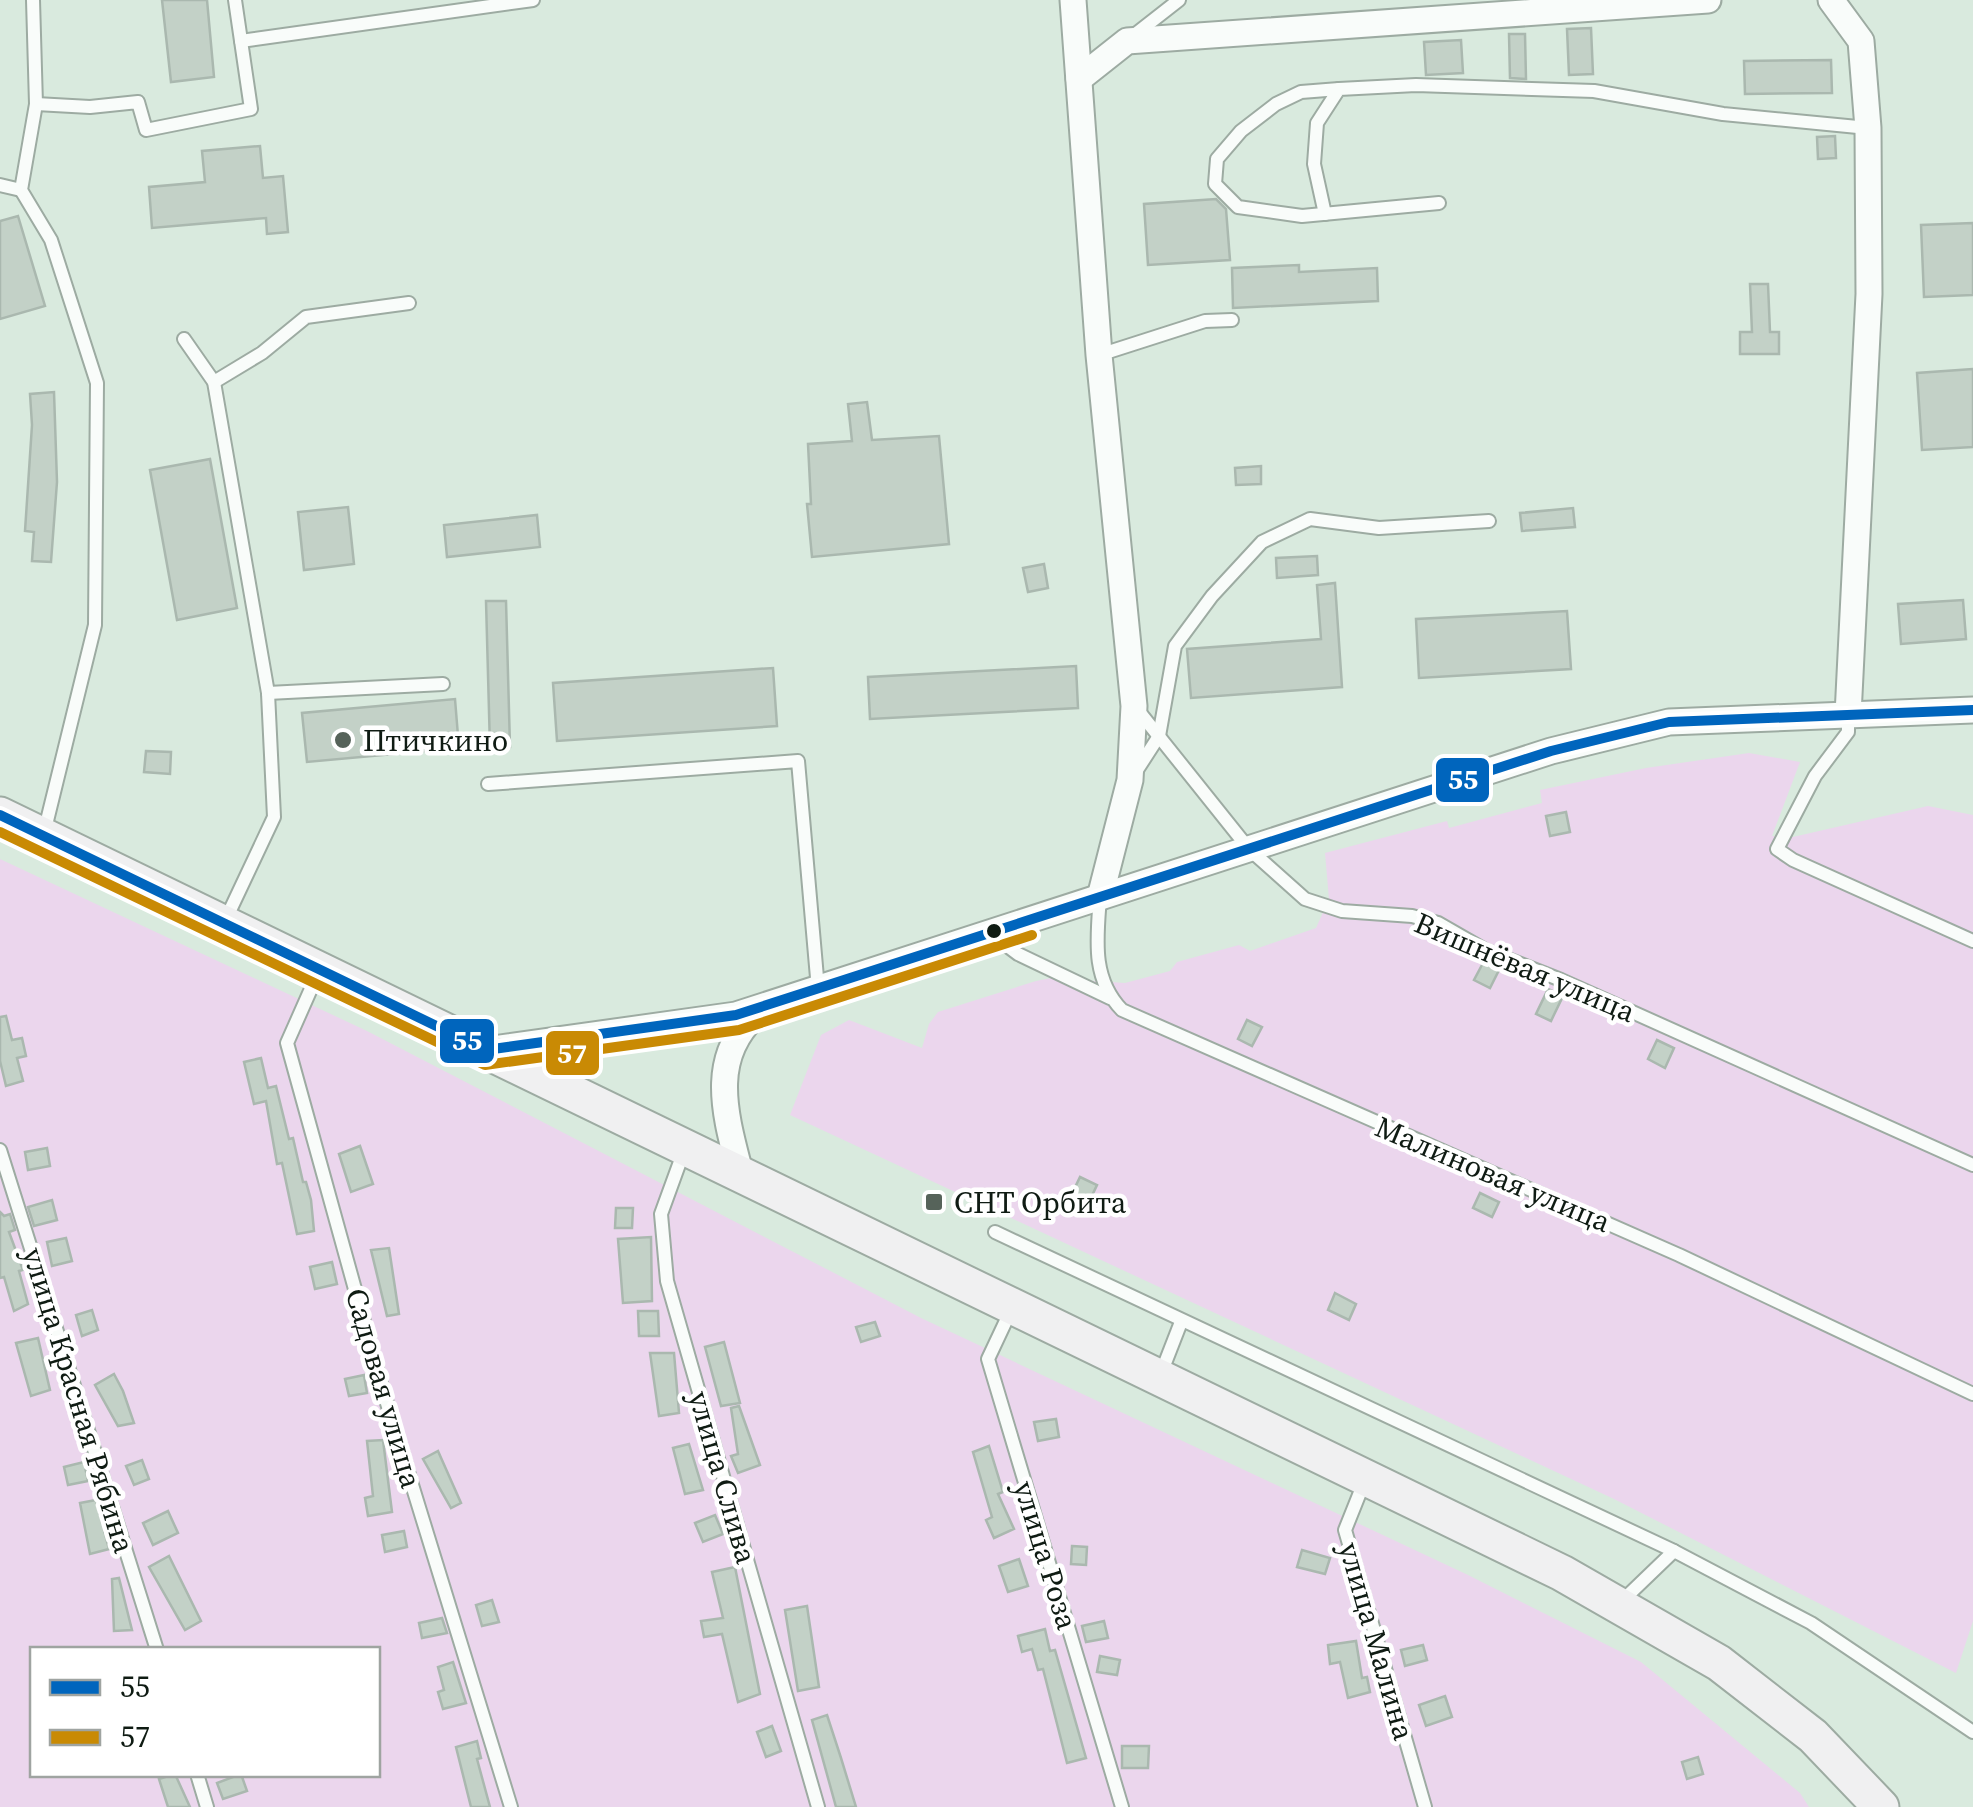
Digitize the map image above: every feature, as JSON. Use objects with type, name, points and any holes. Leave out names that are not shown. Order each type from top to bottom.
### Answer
[{"type":"main road","points":[[0,815],[1620,1603],[1718,1664],[1813,1736],[1882,1807]]},
{"type":"street","points":[[1073,0],[1100,355],[1134,706],[1130,780],[1100,897]]},
{"type":"street","points":[[1079,78],[1127,40],[1708,0]]},
{"type":"street","points":[[1831,0],[1862,41],[1868,128],[1869,294],[1848,715]]},
{"type":"street","points":[[486,1050],[736,1015],[1551,750],[1670,722],[1973,710]]},
{"type":"street","points":[[740,1172],[728,1123],[724,1080],[730,1048],[745,1023],[766,1006]]},
{"type":"lane","points":[[32,0],[36,104],[21,190],[51,240],[96,383],[94,625],[43,835]]},
{"type":"lane","points":[[36,104],[90,107],[138,102],[146,130],[250,109],[235,0]]},
{"type":"lane","points":[[241,41],[532,0]]},
{"type":"lane","points":[[1127,40],[1179,0]]},
{"type":"lane","points":[[1439,203],[1302,216],[1238,207],[1215,184],[1217,159],[1241,131],[1276,104],[1301,92],[1416,85],[1594,91],[1723,114],[1868,128]]},
{"type":"lane","points":[[1325,214],[1314,164],[1317,123],[1339,89]]},
{"type":"lane","points":[[0,185],[21,190]]},
{"type":"lane","points":[[214,382],[262,352],[306,317],[409,302]]},
{"type":"lane","points":[[1100,355],[1205,321],[1232,320]]},
{"type":"lane","points":[[184,339],[214,382],[268,693],[274,817],[224,923]]},
{"type":"lane","points":[[1130,780],[1159,736],[1175,646],[1212,596],[1262,542],[1310,519],[1380,528],[1489,521]]},
{"type":"lane","points":[[268,693],[443,684]]},
{"type":"lane","name":"Вишнёвая улица","points":[[1134,706],[1249,848],[1313,902],[1342,912],[1412,916],[1438,923],[1485,950],[1561,980],[1973,1165]]},
{"type":"lane","points":[[1848,715],[1848,732],[1815,776],[1777,849],[1793,860],[1973,941]]},
{"type":"lane","points":[[488,784],[798,761],[818,988]]},
{"type":"lane","points":[[1100,897],[1096,945],[1101,980],[1110,998]]},
{"type":"lane","name":"Малиновая улица","points":[[990,933],[1032,962],[1110,998],[1122,1010],[1680,1255],[1973,1394]]},
{"type":"lane","name":"Садовая улица","points":[[320,970],[287,1043],[382,1387],[511,1807]]},
{"type":"lane","name":"улица Слива","points":[[686,1146],[661,1214],[667,1281],[818,1807]]},
{"type":"lane","name":"улица Красная Рябина","points":[[0,1150],[156,1647]]},
{"type":"lane","points":[[996,1232],[1674,1551],[1811,1623],[1973,1732]]},
{"type":"lane","name":"улица Роза","points":[[1013,1306],[988,1358],[1122,1807]]},
{"type":"lane","points":[[1160,1378],[1182,1322]]},
{"type":"lane","name":"улица Малина","points":[[1366,1478],[1345,1530],[1425,1807]]},
{"type":"lane","points":[[1620,1603],[1674,1551]]},
{"type":"lane","points":[[197,1777],[207,1807]]},
{"type":"shaded area","points":[[1749,753],[1800,762],[1772,836],[1793,837],[1928,806],[1973,815],[1973,1621],[1956,1673],[1614,1499],[790,1115],[821,1035],[849,1020],[922,1048],[929,1024],[938,1012],[1036,981],[1051,978],[1125,983],[1170,971],[1177,962],[1239,945],[1250,951],[1316,928],[1329,899],[1325,853],[1447,821],[1449,828],[1542,803],[1540,790],[1646,768]]},
{"type":"shaded area","points":[[0,859],[367,1031],[921,1318],[1468,1575],[1641,1662],[1800,1793],[1809,1807],[0,1807]]},
{"type":"building","points":[[162,0],[207,0],[214,77],[171,82]]},
{"type":"building","points":[[1591,28],[1593,74],[1569,75],[1567,29]]},
{"type":"building","points":[[1509,34],[1525,34],[1526,79],[1510,78]]},
{"type":"building","points":[[1461,40],[1463,73],[1426,75],[1424,42]]},
{"type":"building","points":[[1831,60],[1832,93],[1745,94],[1744,61]]},
{"type":"building","points":[[1835,136],[1836,158],[1818,159],[1817,137]]},
{"type":"building","points":[[260,146],[263,178],[283,176],[288,232],[267,234],[266,218],[152,228],[149,187],[205,182],[202,151]]},
{"type":"building","points":[[1216,199],[1226,209],[1230,260],[1148,265],[1144,204]]},
{"type":"building","points":[[18,216],[45,306],[0,319],[0,221]]},
{"type":"building","points":[[1973,223],[1973,295],[1924,297],[1921,225]]},
{"type":"building","points":[[1299,265],[1299,272],[1377,268],[1378,301],[1233,308],[1232,268]]},
{"type":"building","points":[[1750,284],[1768,284],[1770,332],[1779,332],[1779,354],[1740,354],[1740,332],[1752,332]]},
{"type":"building","points":[[1973,369],[1973,447],[1922,450],[1917,373]]},
{"type":"building","points":[[54,392],[57,482],[51,562],[32,561],[34,532],[25,531],[32,425],[30,394]]},
{"type":"building","points":[[867,402],[872,440],[939,436],[949,544],[812,557],[807,504],[811,504],[808,444],[852,441],[848,404]]},
{"type":"building","points":[[210,459],[237,608],[177,620],[150,470]]},
{"type":"building","points":[[1261,466],[1261,484],[1236,485],[1235,468]]},
{"type":"building","points":[[348,507],[354,564],[304,570],[298,512]]},
{"type":"building","points":[[1573,508],[1575,527],[1522,531],[1520,513]]},
{"type":"building","points":[[537,515],[540,547],[447,557],[444,525]]},
{"type":"building","points":[[1317,556],[1318,575],[1277,578],[1276,558]]},
{"type":"building","points":[[1044,564],[1048,588],[1028,592],[1023,568]]},
{"type":"building","points":[[1335,583],[1342,687],[1191,698],[1187,649],[1321,639],[1317,585]]},
{"type":"building","points":[[1963,600],[1966,639],[1901,644],[1898,604]]},
{"type":"building","points":[[486,601],[506,601],[510,747],[490,748]]},
{"type":"building","points":[[1567,611],[1571,669],[1419,678],[1416,619]]},
{"type":"building","points":[[1076,666],[1078,708],[870,719],[868,677]]},
{"type":"building","points":[[773,668],[777,726],[557,741],[553,683]]},
{"type":"building","points":[[455,699],[459,748],[307,762],[302,713]]},
{"type":"building","points":[[146,751],[171,752],[170,774],[144,772]]},
{"type":"building","points":[[1566,812],[1570,832],[1550,836],[1546,816]]},
{"type":"building","points":[[1483,963],[1499,970],[1490,988],[1474,980]]},
{"type":"building","points":[[1548,989],[1563,996],[1551,1021],[1536,1014]]},
{"type":"building","points":[[6,1016],[12,1040],[22,1038],[26,1056],[17,1058],[23,1081],[6,1086],[0,1061],[0,1017]]},
{"type":"building","points":[[1247,1020],[1262,1027],[1252,1046],[1238,1039]]},
{"type":"building","points":[[1657,1040],[1674,1048],[1665,1068],[1648,1059]]},
{"type":"building","points":[[261,1058],[268,1088],[276,1086],[289,1139],[293,1138],[311,1200],[314,1231],[297,1234],[282,1163],[277,1164],[266,1101],[254,1104],[244,1062]]},
{"type":"building","points":[[360,1146],[373,1184],[351,1192],[339,1154]]},
{"type":"building","points":[[47,1148],[50,1166],[28,1170],[25,1152]]},
{"type":"building","points":[[1080,1177],[1097,1185],[1087,1206],[1070,1198]]},
{"type":"building","points":[[1480,1193],[1499,1202],[1492,1217],[1473,1208]]},
{"type":"building","points":[[52,1200],[57,1220],[34,1226],[28,1207]]},
{"type":"building","points":[[616,1208],[633,1208],[632,1228],[615,1228]]},
{"type":"building","points":[[0,1212],[4,1216],[10,1214],[15,1230],[9,1232],[23,1270],[19,1271],[28,1304],[14,1311],[4,1277],[0,1278]]},
{"type":"building","points":[[651,1237],[652,1301],[623,1303],[618,1239]]},
{"type":"building","points":[[66,1238],[72,1261],[52,1266],[47,1242]]},
{"type":"building","points":[[389,1248],[399,1314],[387,1316],[371,1250]]},
{"type":"building","points":[[332,1262],[337,1284],[315,1289],[310,1267]]},
{"type":"building","points":[[1335,1293],[1356,1304],[1349,1320],[1328,1310]]},
{"type":"building","points":[[92,1310],[98,1330],[82,1336],[76,1315]]},
{"type":"building","points":[[638,1311],[658,1311],[659,1336],[639,1336]]},
{"type":"building","points":[[875,1322],[880,1336],[861,1342],[856,1327]]},
{"type":"building","points":[[38,1338],[50,1390],[31,1396],[16,1343]]},
{"type":"building","points":[[724,1342],[740,1403],[721,1406],[705,1347]]},
{"type":"building","points":[[650,1353],[674,1353],[679,1413],[659,1416]]},
{"type":"building","points":[[114,1374],[134,1423],[118,1426],[95,1385]]},
{"type":"building","points":[[364,1375],[367,1393],[349,1396],[345,1379]]},
{"type":"building","points":[[739,1406],[760,1465],[738,1473],[731,1456],[738,1454],[731,1408]]},
{"type":"building","points":[[1056,1419],[1059,1437],[1038,1441],[1034,1422]]},
{"type":"building","points":[[383,1440],[392,1512],[368,1516],[365,1498],[373,1496],[367,1441]]},
{"type":"building","points":[[689,1444],[703,1490],[685,1494],[673,1448]]},
{"type":"building","points":[[989,1446],[1003,1492],[998,1494],[1014,1529],[994,1538],[986,1520],[992,1517],[973,1452]]},
{"type":"building","points":[[438,1451],[461,1503],[451,1508],[423,1459]]},
{"type":"building","points":[[142,1460],[149,1479],[134,1485],[126,1466]]},
{"type":"building","points":[[84,1462],[88,1481],[68,1485],[64,1467]]},
{"type":"building","points":[[96,1500],[109,1549],[90,1554],[80,1503]]},
{"type":"building","points":[[168,1511],[178,1533],[153,1545],[143,1523]]},
{"type":"building","points":[[715,1515],[723,1534],[703,1542],[695,1523]]},
{"type":"building","points":[[404,1531],[407,1547],[385,1552],[382,1535]]},
{"type":"building","points":[[1072,1546],[1087,1547],[1086,1565],[1071,1564]]},
{"type":"building","points":[[1302,1550],[1330,1558],[1325,1574],[1297,1567]]},
{"type":"building","points":[[169,1556],[201,1621],[185,1630],[149,1567]]},
{"type":"building","points":[[1019,1559],[1028,1586],[1008,1592],[999,1566]]},
{"type":"building","points":[[735,1567],[760,1694],[738,1702],[722,1634],[704,1637],[701,1621],[723,1618],[712,1572]]},
{"type":"building","points":[[119,1578],[132,1630],[114,1631],[112,1579]]},
{"type":"building","points":[[492,1600],[499,1622],[482,1626],[476,1605]]},
{"type":"building","points":[[807,1606],[819,1687],[798,1691],[785,1610]]},
{"type":"building","points":[[442,1618],[447,1633],[422,1638],[419,1623]]},
{"type":"building","points":[[1104,1621],[1108,1638],[1086,1642],[1082,1626]]},
{"type":"building","points":[[1045,1629],[1050,1651],[1055,1650],[1086,1758],[1067,1763],[1043,1669],[1038,1670],[1032,1649],[1022,1652],[1018,1636]]},
{"type":"building","points":[[1356,1641],[1362,1678],[1367,1677],[1370,1692],[1348,1698],[1340,1662],[1330,1664],[1328,1645]]},
{"type":"building","points":[[1423,1645],[1427,1660],[1405,1666],[1401,1650]]},
{"type":"building","points":[[1100,1656],[1120,1660],[1117,1675],[1097,1672]]},
{"type":"building","points":[[453,1662],[466,1703],[443,1709],[438,1692],[444,1690],[438,1667]]},
{"type":"building","points":[[1445,1696],[1452,1717],[1426,1726],[1419,1705]]},
{"type":"building","points":[[827,1715],[856,1807],[836,1807],[812,1720]]},
{"type":"building","points":[[772,1726],[781,1751],[766,1757],[757,1732]]},
{"type":"building","points":[[477,1741],[481,1758],[477,1759],[490,1807],[471,1807],[456,1747]]},
{"type":"building","points":[[1122,1746],[1149,1746],[1148,1768],[1122,1768]]},
{"type":"building","points":[[1698,1757],[1703,1774],[1687,1779],[1682,1762]]},
{"type":"building","points":[[176,1777],[190,1807],[168,1807],[159,1779]]},
{"type":"building","points":[[242,1777],[247,1791],[223,1799],[217,1783]]},
{"type":"transit line","name":"55","points":[[0,815],[486,1050],[736,1015],[1551,751],[1669,722],[1973,710]]},
{"type":"transit line","name":"57","points":[[0,832],[485,1065],[739,1030],[1032,935]]},
{"type":"place","name":"Птичкино","points":[[343,740]]},
{"type":"place","name":"СНТ Орбита","points":[[934,1202]]}]
